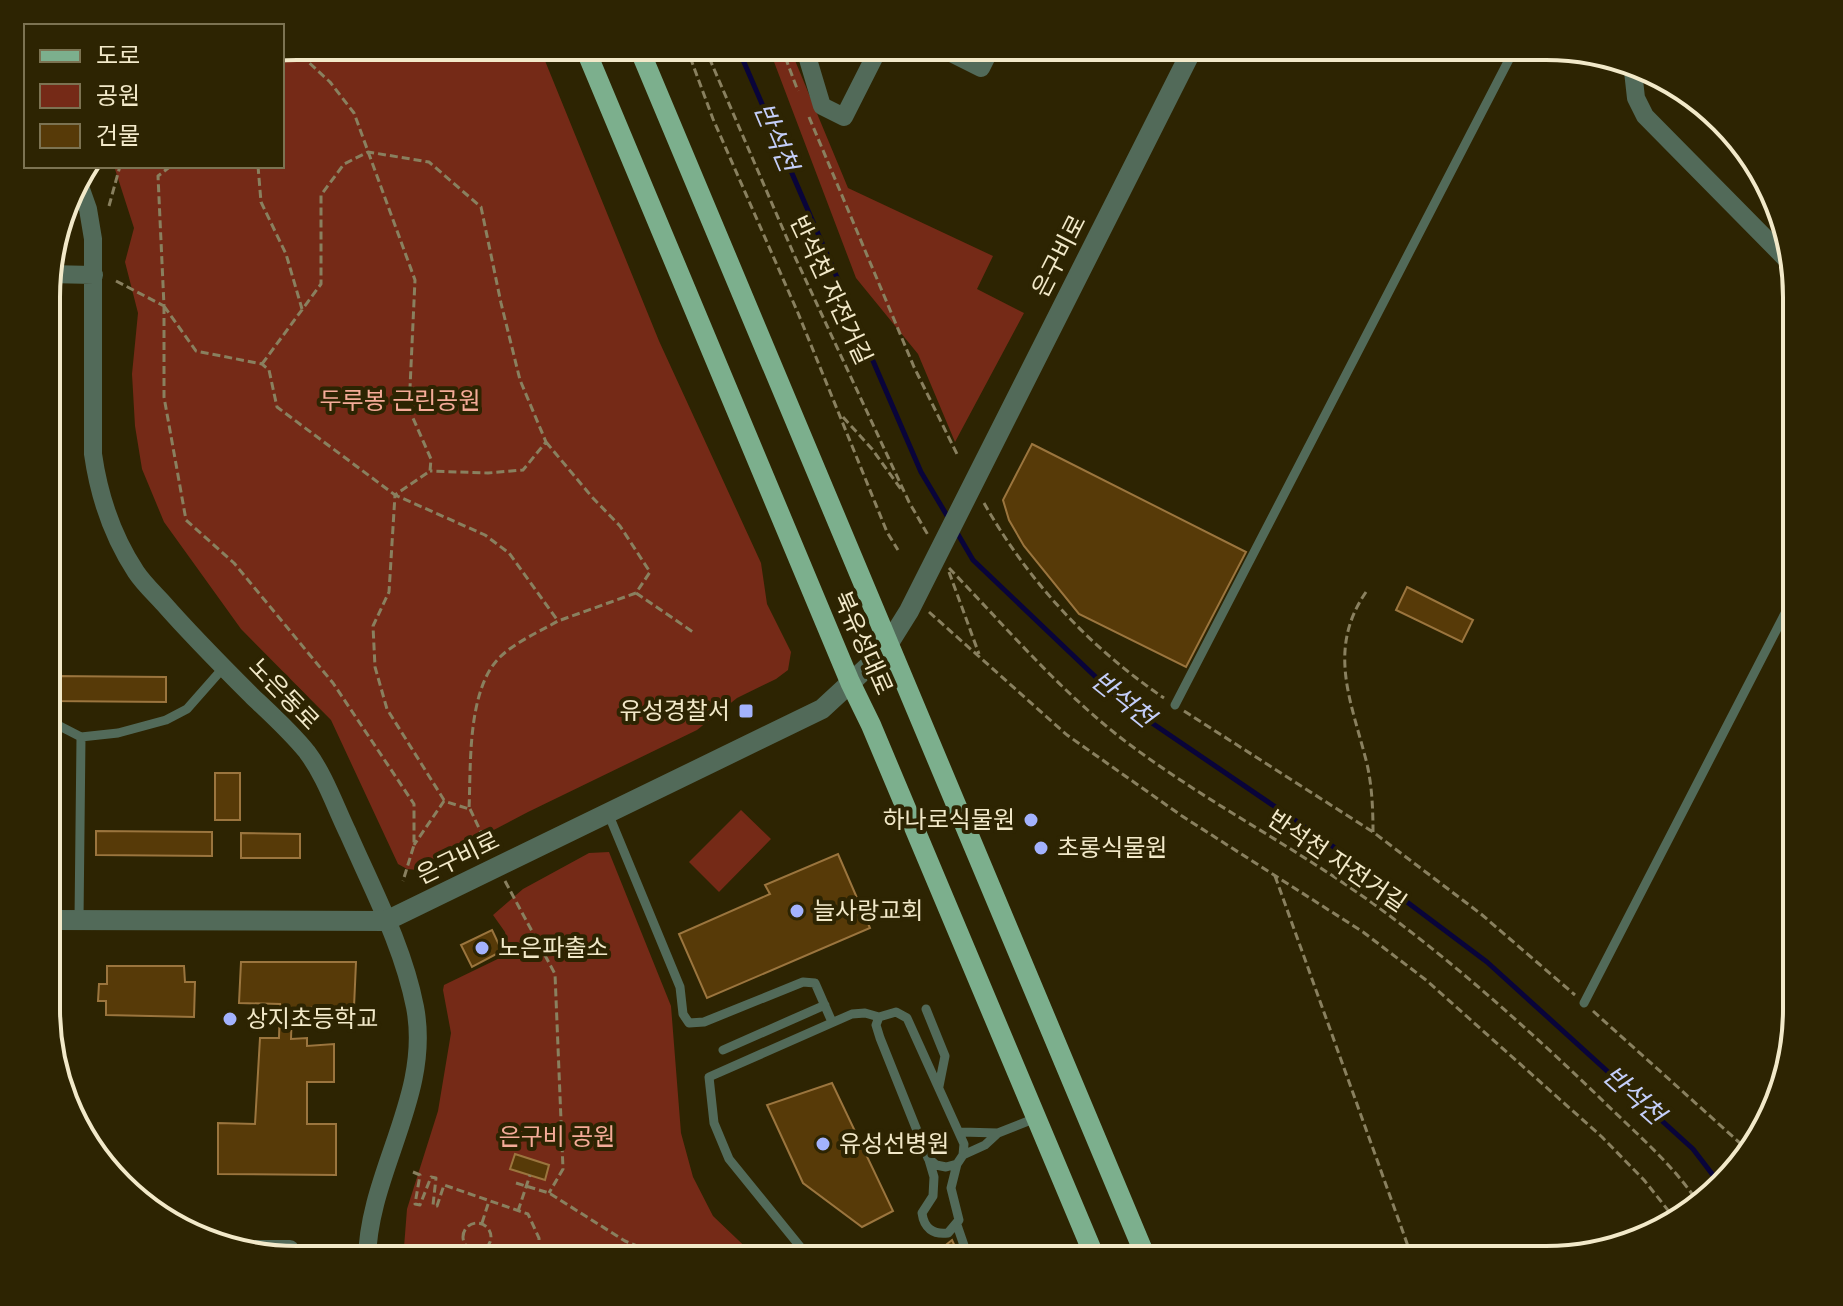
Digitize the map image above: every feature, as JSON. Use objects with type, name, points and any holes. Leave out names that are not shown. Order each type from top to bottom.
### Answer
[{"type":"main road","name":"북유성대로","points":[[590,61],[1090,1246]]},
{"type":"main road","name":"북유성대로","points":[[644,61],[1141,1246]]},
{"type":"street","points":[[808,61],[822,106],[844,117],[872,61]]},
{"type":"street","points":[[967,61],[981,68],[984,61]]},
{"type":"street","name":"은구비로","points":[[61,920],[386,921],[822,709],[889,643],[921,589],[1186,61]]},
{"type":"street","points":[[1634,77],[1636,98],[1645,116],[1778,251]]},
{"type":"street","name":"노은동로","points":[[83,195],[93,239],[93,454],[98,484],[112,525],[137,573],[193,637],[308,754],[403,957],[415,1010],[418,1041],[416,1073],[374,1201],[367,1245]]},
{"type":"street","points":[[61,274],[94,275]]},
{"type":"lane","points":[[1175,705],[1508,61]]},
{"type":"lane","points":[[1584,1003],[1782,619]]},
{"type":"lane","points":[[61,726],[81,737],[118,733],[166,720],[187,709],[224,667]]},
{"type":"lane","points":[[79,920],[81,737]]},
{"type":"lane","points":[[608,813],[680,987],[683,1014],[689,1023],[704,1022],[803,982],[815,983],[832,1022]]},
{"type":"lane","points":[[723,1050],[825,1005]]},
{"type":"lane","points":[[926,1009],[945,1056],[939,1086]]},
{"type":"lane","points":[[878,1021],[896,1012],[907,1018],[954,1125],[961,1132],[964,1144],[951,1188],[960,1213],[957,1225],[963,1246]]},
{"type":"lane","points":[[799,1245],[729,1159],[714,1123],[709,1077],[832,1022],[852,1014],[865,1013],[878,1021],[933,1169],[934,1189],[933,1196],[924,1207],[925,1226],[935,1233],[948,1233],[960,1238]]},
{"type":"lane","points":[[928,1158],[936,1165],[946,1167],[985,1145],[998,1133],[1036,1118]]},
{"type":"lane","points":[[961,1132],[998,1133]]},
{"type":"lane","points":[[948,1233],[957,1225]]},
{"type":"path","points":[[307,61],[330,82],[354,113],[415,280],[409,409],[431,459],[430,471]]},
{"type":"path","points":[[692,61],[713,119],[887,532],[898,550]]},
{"type":"path","name":"반석천 자전거길","points":[[711,61],[789,242],[909,502],[872,449],[839,412]]},
{"type":"path","points":[[787,61],[803,103]]},
{"type":"path","points":[[808,115],[914,367],[957,454]]},
{"type":"path","points":[[262,364],[321,284],[321,195],[344,164],[368,152],[429,162],[481,207],[520,380],[546,442],[620,526],[650,572],[636,593],[558,621],[498,658],[476,700],[469,809],[444,801],[387,709],[375,667],[373,626],[389,592],[395,495]]},
{"type":"path","points":[[109,206],[119,168]]},
{"type":"path","points":[[168,168],[158,176],[164,306],[164,397],[186,520],[234,563],[333,683],[414,804],[414,845],[403,881]]},
{"type":"path","points":[[258,168],[261,202],[286,254],[302,309]]},
{"type":"path","points":[[116,281],[164,306],[196,351],[262,364],[269,370],[277,407],[395,495],[485,535],[509,553],[558,621]]},
{"type":"path","points":[[395,495],[430,471],[488,473],[523,470],[546,442]]},
{"type":"path","points":[[971,486],[1006,543],[1057,606],[1137,679],[1373,832],[1481,914],[1740,1143]]},
{"type":"path","name":"반석천 자전거길","points":[[980,656],[946,564],[1076,700],[1120,737],[1178,780],[1370,901],[1466,978],[1588,1087],[1647,1144],[1692,1195]]},
{"type":"path","points":[[921,589],[931,614],[1067,735],[1182,816],[1363,932],[1487,1032],[1602,1137],[1644,1180],[1669,1211]]},
{"type":"path","points":[[1366,592],[1354,610],[1343,672],[1368,768],[1373,832]]},
{"type":"path","points":[[636,593],[693,632]]},
{"type":"path","points":[[414,845],[444,801]]},
{"type":"path","points":[[1275,876],[1408,1246]]},
{"type":"path","points":[[529,930],[555,974],[563,1169],[549,1193]]},
{"type":"path","points":[[413,1172],[420,1175],[415,1204],[420,1205],[431,1177],[436,1178],[433,1205],[437,1206],[444,1185],[528,1214],[539,1245]]},
{"type":"path","points":[[518,1211],[530,1175]]},
{"type":"path","points":[[516,1183],[549,1193],[635,1245]]},
{"type":"path","points":[[482,1223],[489,1201]]},
{"type":"path","points":[[482,1223],[491,1235],[487,1245]]},
{"type":"path","points":[[467,1245],[463,1239],[464,1232],[468,1226],[482,1223]]},
{"type":"green space","name":"두루봉 근린공원","points":[[284,61],[545,61],[659,341],[761,563],[767,604],[791,652],[788,670],[737,698],[697,730],[417,870],[398,864],[331,720],[241,629],[164,522],[142,469],[135,426],[132,374],[138,313],[125,262],[134,228],[115,168],[284,168]]},
{"type":"green space","points":[[774,61],[795,61],[848,188],[993,256],[977,289],[1024,313],[955,442],[918,354],[856,278]]},
{"type":"green space","points":[[741,810],[771,839],[719,892],[689,862]]},
{"type":"green space","name":"은구비 공원","points":[[609,852],[671,1006],[681,1133],[693,1177],[713,1216],[744,1245],[404,1245],[407,1209],[438,1111],[451,1033],[444,985],[510,953],[505,932],[493,915],[523,889],[589,853]]},
{"type":"building","points":[[1032,444],[1246,552],[1186,667],[1079,614],[1024,546],[1009,520],[1003,500]]},
{"type":"building","points":[[1407,587],[1473,620],[1462,642],[1396,610]]},
{"type":"building","points":[[61,676],[166,677],[166,702],[61,701]]},
{"type":"building","points":[[215,773],[240,773],[240,820],[215,820]]},
{"type":"building","points":[[96,831],[212,832],[212,856],[96,855]]},
{"type":"building","points":[[241,833],[300,834],[300,858],[241,858]]},
{"type":"building","name":"늘사랑교회","points":[[838,854],[870,928],[707,998],[679,934],[770,894],[765,885]]},
{"type":"building","name":"노은파출소","points":[[492,930],[502,951],[472,967],[461,945]]},
{"type":"building","points":[[241,962],[356,962],[354,1007],[292,1008],[291,1039],[307,1038],[307,1046],[334,1044],[334,1082],[307,1082],[307,1124],[336,1124],[336,1175],[218,1174],[218,1123],[255,1124],[260,1038],[279,1038],[280,1004],[239,1003]]},
{"type":"building","points":[[107,966],[184,966],[185,982],[195,982],[194,1017],[106,1015],[106,1001],[98,1001],[99,984],[107,984]]},
{"type":"building","name":"유성선병원","points":[[832,1083],[893,1211],[862,1227],[803,1183],[767,1105]]},
{"type":"building","points":[[515,1154],[549,1165],[545,1180],[510,1169]]},
{"type":"waterway","name":"반석천","points":[[743,61],[921,472],[949,519]]},
{"type":"waterway","name":"반석천","points":[[956,531],[973,560],[1124,704],[1327,842],[1487,962],[1693,1149],[1714,1177]]},
{"type":"place","name":"유성경찰서","points":[[746,711]]},
{"type":"place","name":"하나로식물원","points":[[1031,820]]},
{"type":"place","name":"초롱식물원","points":[[1041,848]]},
{"type":"place","name":"늘사랑교회","points":[[797,911]]},
{"type":"place","name":"노은파출소","points":[[482,948]]},
{"type":"place","name":"상지초등학교","points":[[230,1019]]},
{"type":"place","name":"유성선병원","points":[[823,1144]]}]
